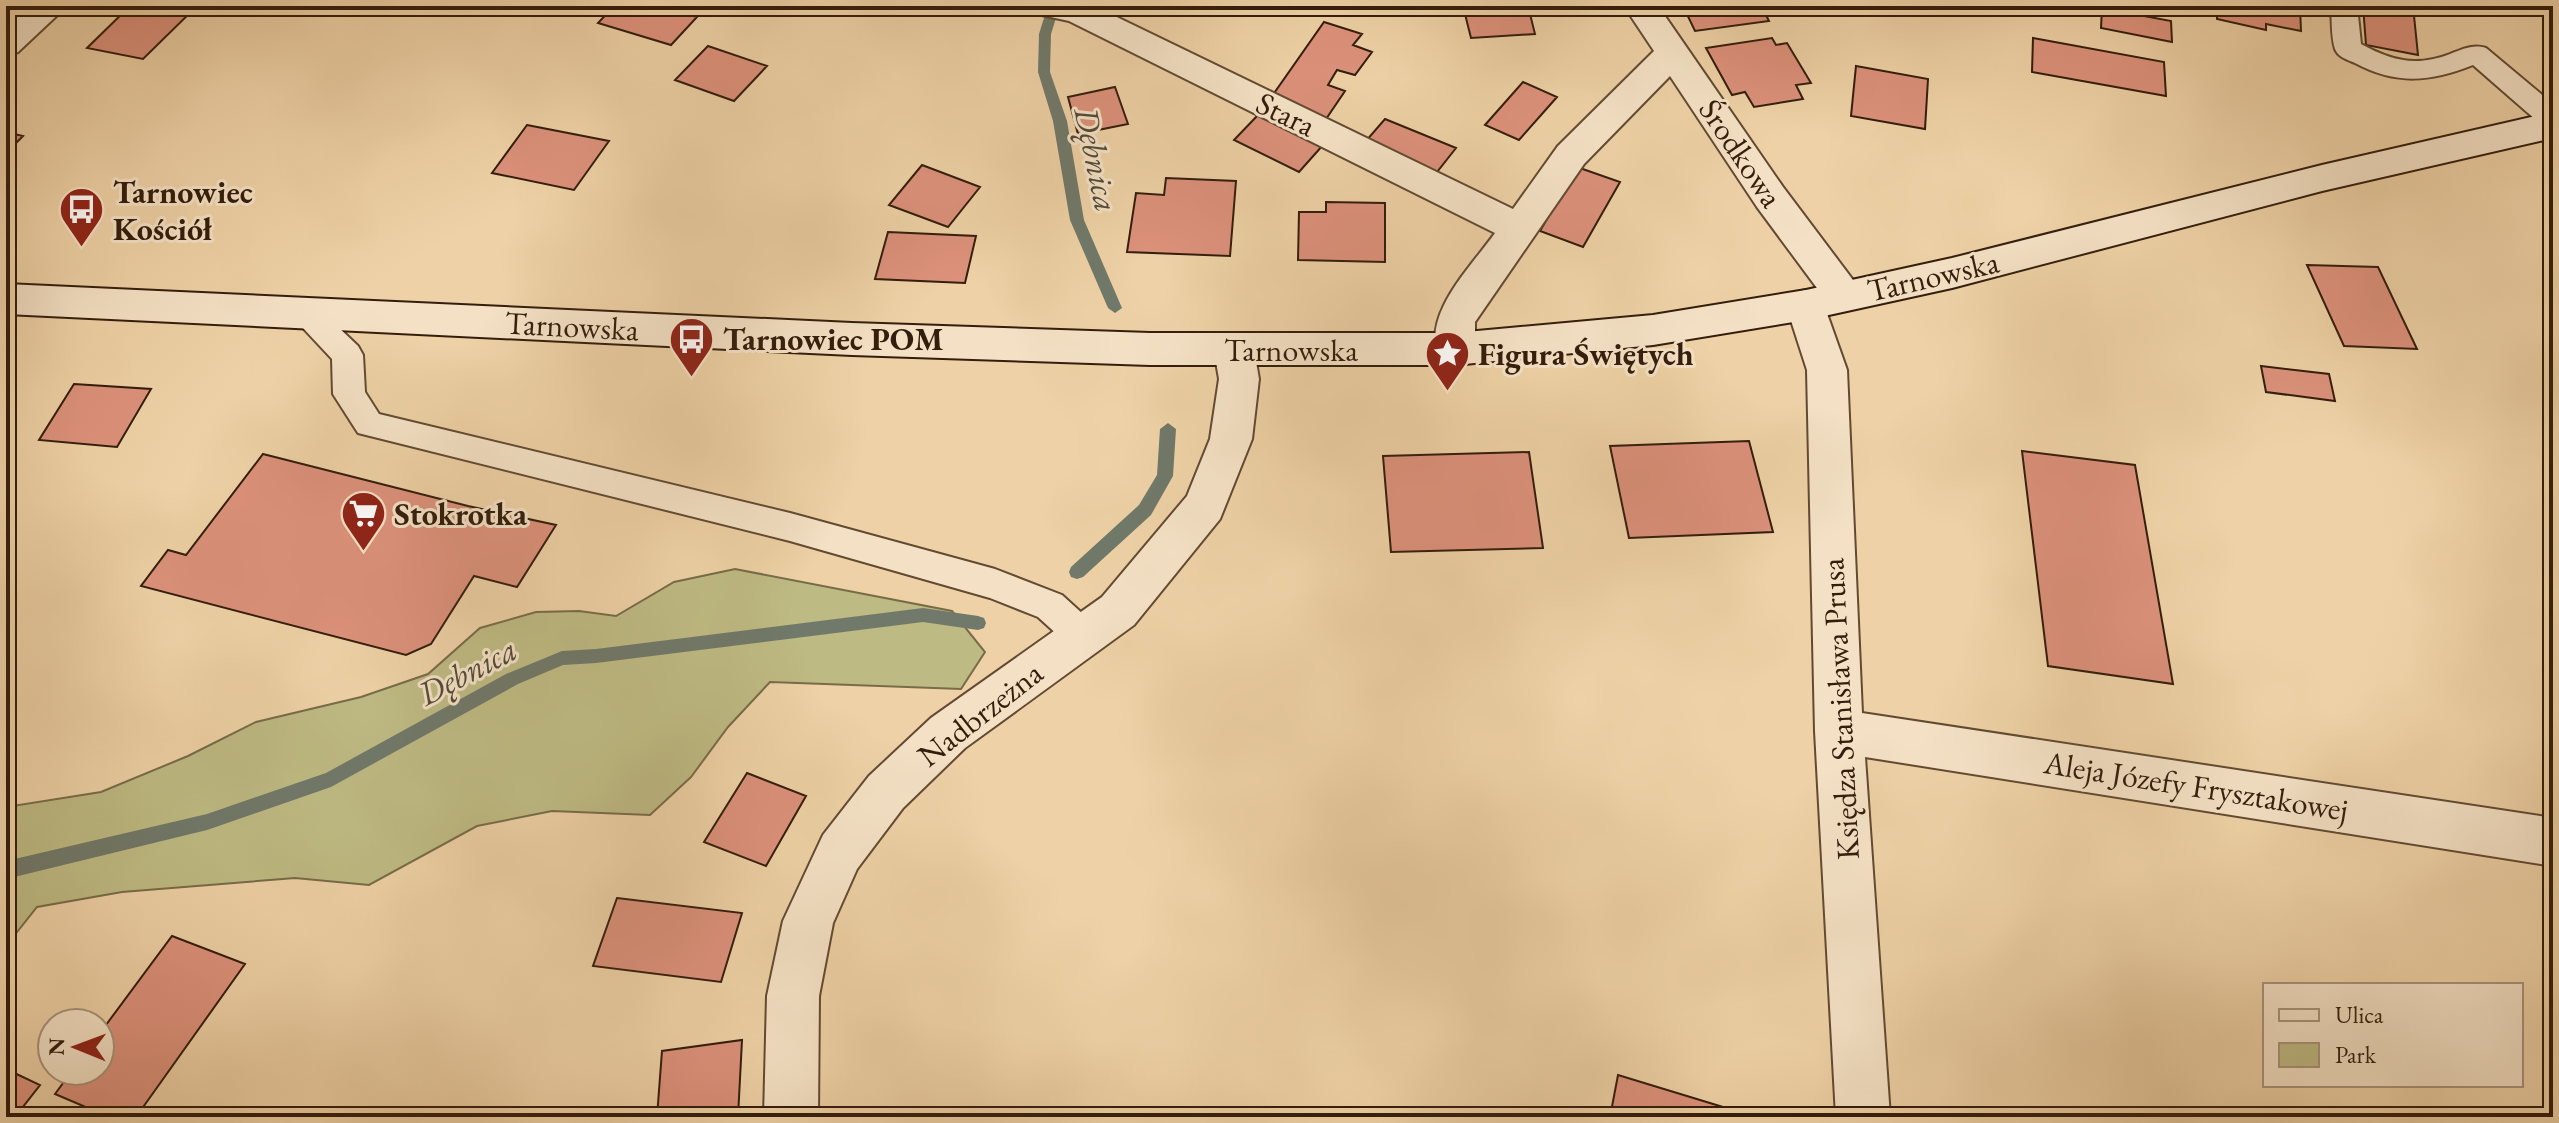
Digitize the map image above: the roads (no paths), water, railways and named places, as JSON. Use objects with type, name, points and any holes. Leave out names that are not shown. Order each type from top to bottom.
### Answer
[{"type":"street","points":[[6,44],[50,6]]},
{"type":"street","name":"Stara","points":[[1049,6],[1078,12],[1520,229]]},
{"type":"street","name":"Środkowa","points":[[1641,6],[1770,197],[1826,300]]},
{"type":"street","points":[[1455,349],[1455,320],[1571,155],[1673,52]]},
{"type":"street","name":"Tarnowska","points":[[6,299],[837,339],[1234,350],[1455,349],[1653,330],[1826,300],[2052,249],[2322,178],[2553,122]]},
{"type":"street","name":"Księdza Stanisława Prusa","points":[[1826,300],[1839,731],[1863,1117]]},
{"type":"street","name":"Nadbrzeżna","points":[[791,1117],[793,996],[808,921],[840,852],[886,792],[948,733],[1118,611],[1205,506],[1231,439],[1239,379],[1234,350]]},
{"type":"street","name":"Aleja Józefy Frysztakowej","points":[[1839,731],[2553,842]]},
{"type":"lane","points":[[2344,6],[2348,48],[2384,69],[2432,72],[2477,54],[2553,122]]},
{"type":"lane","points":[[304,313],[347,355],[349,394],[369,424],[790,527],[995,584],[1050,606],[1083,636]]},
{"type":"waterway","name":"Dębnica","points":[[1050,18],[1045,34],[1044,72],[1060,121],[1077,220],[1115,308]]},
{"type":"waterway","name":"Dębnica","points":[[1077,572],[1145,510],[1165,476],[1168,429]]},
{"type":"waterway","name":"Dębnica","points":[[6,870],[207,822],[331,779],[512,679],[562,658],[923,615],[978,623]]},
{"type":"place","name":"Tarnowiec Kościół","points":[[82,249]]},
{"type":"place","name":"Tarnowiec POM","points":[[692,378]]},
{"type":"place","name":"Figura Świętych","points":[[1447,393]]},
{"type":"place","name":"Stokrotka","points":[[363,553]]}]
